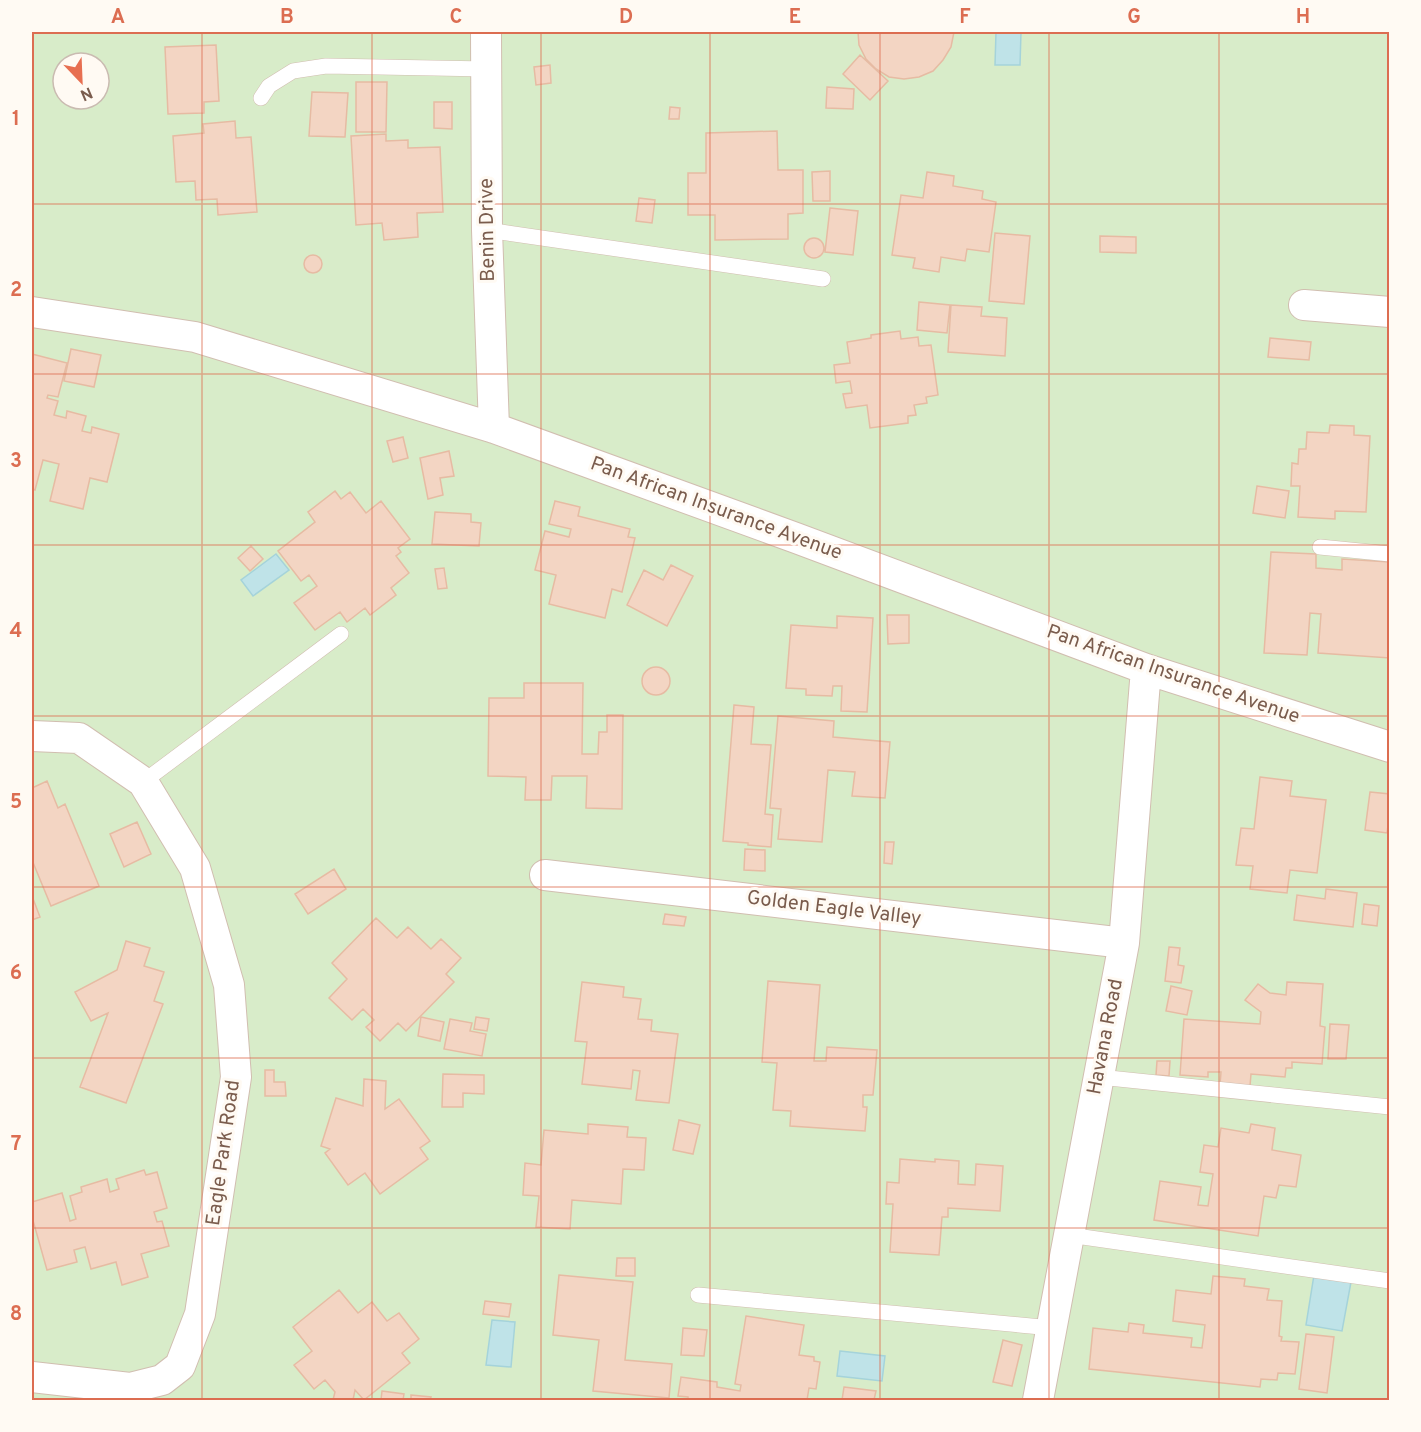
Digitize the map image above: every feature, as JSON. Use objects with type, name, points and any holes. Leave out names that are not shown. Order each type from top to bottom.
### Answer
[{"type":"street","name":"Benin Drive","points":[[486,32],[487,230],[494,428]]},
{"type":"street","points":[[1304,305],[1389,312]]},
{"type":"street","name":"Pan African Insurance Avenue","points":[[32,312],[195,337],[494,428],[1146,669],[1389,747]]},
{"type":"street","name":"Havana Road","points":[[1038,1401],[1124,944],[1146,669]]},
{"type":"street","name":"Eagle Park Road","points":[[32,736],[79,738],[142,782],[195,868],[229,985],[236,1077],[200,1314],[180,1366],[162,1380],[130,1388],[32,1377]]},
{"type":"street","name":"Golden Eagle Valley","points":[[545,875],[1124,944]]},
{"type":"lane","points":[[261,98],[269,86],[293,71],[326,66],[487,69]]},
{"type":"lane","points":[[487,230],[824,279]]},
{"type":"lane","points":[[1320,547],[1389,554]]},
{"type":"lane","points":[[142,782],[341,634]]},
{"type":"lane","points":[[1099,1077],[1389,1107]]},
{"type":"lane","points":[[1070,1235],[1389,1281]]},
{"type":"lane","points":[[698,1295],[1052,1328]]},
{"type":"green space","points":[[32,32],[1389,32],[1389,1400],[32,1400]]},
{"type":"water","points":[[996,32],[1021,32],[1020,65],[995,65]]},
{"type":"water","points":[[276,554],[289,570],[253,596],[241,580]]},
{"type":"water","points":[[1314,1275],[1351,1282],[1342,1331],[1306,1325]]},
{"type":"water","points":[[492,1320],[515,1322],[511,1367],[486,1365]]},
{"type":"water","points":[[840,1351],[885,1356],[882,1381],[837,1376]]},
{"type":"building","points":[[858,32],[954,32],[951,47],[933,71],[919,77],[904,79],[889,77],[866,59],[859,45]]},
{"type":"building","points":[[216,45],[219,101],[204,102],[204,113],[168,114],[165,47]]},
{"type":"building","points":[[860,55],[888,81],[870,100],[843,74]]},
{"type":"building","points":[[550,65],[551,83],[536,85],[534,67]]},
{"type":"building","points":[[356,82],[387,82],[386,132],[356,132]]},
{"type":"building","points":[[827,87],[854,89],[853,109],[826,108]]},
{"type":"building","points":[[312,92],[348,93],[345,137],[309,136]]},
{"type":"building","points":[[434,102],[452,102],[452,129],[434,128]]},
{"type":"building","points":[[670,107],[680,108],[679,119],[669,119]]},
{"type":"building","points":[[235,121],[236,138],[251,137],[257,212],[218,215],[217,199],[196,200],[195,181],[176,182],[173,136],[204,133],[203,124]]},
{"type":"building","points":[[777,131],[778,170],[803,170],[803,213],[788,214],[788,239],[715,240],[715,215],[688,215],[688,173],[706,173],[706,133]]},
{"type":"building","points":[[386,134],[386,141],[408,140],[408,148],[440,147],[443,212],[417,213],[418,237],[384,240],[382,223],[356,225],[351,136]]},
{"type":"building","points":[[830,171],[830,201],[813,201],[812,172]]},
{"type":"building","points":[[927,172],[954,176],[953,186],[983,191],[982,199],[996,202],[989,252],[967,249],[965,261],[941,257],[939,272],[913,268],[915,258],[892,255],[901,195],[923,198]]},
{"type":"building","points":[[639,198],[655,200],[652,223],[636,221]]},
{"type":"building","points":[[830,208],[858,211],[853,255],[825,252]]},
{"type":"building","points":[[995,233],[1030,236],[1024,304],[989,301]]},
{"type":"building","points":[[1100,236],[1136,237],[1136,253],[1100,252]]},
{"type":"building","points":[[814,238],[821,241],[824,248],[821,255],[814,258],[807,255],[804,248],[807,241]]},
{"type":"building","points":[[309,255],[317,255],[322,260],[320,271],[309,273],[304,268],[304,260]]},
{"type":"building","points":[[919,302],[950,305],[947,333],[917,330]]},
{"type":"building","points":[[951,305],[982,307],[981,316],[1007,318],[1005,356],[948,352]]},
{"type":"building","points":[[900,331],[901,339],[918,337],[919,346],[931,345],[938,395],[926,397],[927,403],[914,405],[916,415],[908,416],[908,423],[870,428],[867,405],[846,408],[843,394],[852,393],[850,381],[836,383],[834,365],[850,363],[847,342],[871,338],[871,335]]},
{"type":"building","points":[[1270,338],[1311,342],[1309,360],[1268,357]]},
{"type":"building","points":[[71,349],[101,355],[94,387],[64,381]]},
{"type":"building","points":[[32,354],[67,363],[58,397],[48,395],[47,398],[58,401],[54,415],[66,418],[67,411],[86,416],[82,431],[91,433],[92,427],[119,434],[107,482],[90,478],[83,509],[50,501],[59,464],[43,460],[35,490],[32,489]]},
{"type":"building","points":[[1330,425],[1354,426],[1354,435],[1370,436],[1366,512],[1335,511],[1335,519],[1298,517],[1300,486],[1291,486],[1292,463],[1298,464],[1299,449],[1306,449],[1307,432],[1329,433]]},
{"type":"building","points":[[403,437],[408,458],[393,462],[387,441]]},
{"type":"building","points":[[449,451],[454,476],[440,478],[443,495],[428,499],[420,458]]},
{"type":"building","points":[[1257,486],[1289,491],[1285,518],[1253,513]]},
{"type":"building","points":[[335,491],[341,499],[350,492],[366,513],[381,501],[410,539],[398,548],[401,552],[396,556],[409,573],[391,588],[396,595],[370,615],[365,608],[347,622],[340,612],[315,630],[294,603],[317,586],[309,575],[301,581],[278,551],[315,522],[308,512]]},
{"type":"building","points":[[555,501],[580,507],[578,516],[630,529],[628,537],[635,538],[622,592],[612,589],[605,618],[549,604],[556,575],[535,570],[545,531],[569,537],[571,529],[549,524]]},
{"type":"building","points":[[435,512],[471,514],[471,522],[481,523],[479,546],[432,544]]},
{"type":"building","points":[[251,546],[263,559],[250,571],[238,558]]},
{"type":"building","points":[[1271,552],[1316,554],[1316,568],[1342,570],[1342,559],[1390,562],[1390,658],[1318,653],[1321,614],[1310,613],[1307,655],[1264,653]]},
{"type":"building","points":[[671,565],[693,576],[667,626],[627,605],[644,570],[663,580]]},
{"type":"building","points":[[444,568],[447,588],[438,589],[435,569]]},
{"type":"building","points":[[887,615],[909,615],[909,643],[888,644]]},
{"type":"building","points":[[837,616],[873,618],[867,712],[841,711],[842,686],[833,686],[832,696],[806,695],[806,689],[786,688],[791,625],[837,628]]},
{"type":"building","points":[[656,667],[666,671],[670,681],[666,691],[656,695],[646,691],[642,681],[646,671]]},
{"type":"building","points":[[524,683],[583,683],[582,754],[598,754],[599,732],[607,732],[607,715],[623,715],[622,809],[586,808],[587,776],[552,776],[551,800],[525,800],[526,777],[488,776],[489,698],[524,698]]},
{"type":"building","points":[[734,705],[754,707],[751,744],[771,745],[765,814],[773,815],[771,847],[723,841]]},
{"type":"building","points":[[778,716],[834,721],[833,737],[890,742],[885,798],[852,796],[855,772],[828,770],[822,842],[778,839],[781,809],[770,808]]},
{"type":"building","points":[[1260,777],[1292,781],[1290,796],[1326,800],[1317,873],[1290,870],[1287,893],[1250,889],[1253,866],[1236,865],[1241,828],[1254,829]]},
{"type":"building","points":[[47,781],[58,808],[65,804],[99,886],[51,906],[32,860],[32,788]]},
{"type":"building","points":[[1370,792],[1390,794],[1387,833],[1365,830]]},
{"type":"building","points":[[137,822],[151,854],[124,867],[110,834]]},
{"type":"building","points":[[885,842],[894,842],[892,864],[884,863]]},
{"type":"building","points":[[745,849],[765,850],[765,871],[744,870]]},
{"type":"building","points":[[334,869],[346,889],[308,914],[295,894]]},
{"type":"building","points":[[1326,889],[1357,893],[1353,927],[1294,920],[1297,895],[1325,899]]},
{"type":"building","points":[[32,896],[40,917],[32,920]]},
{"type":"building","points":[[1364,904],[1379,906],[1377,926],[1362,924]]},
{"type":"building","points":[[665,914],[686,917],[684,926],[663,924]]},
{"type":"building","points":[[376,918],[397,938],[408,927],[431,949],[441,939],[461,958],[446,974],[454,982],[406,1031],[398,1023],[380,1041],[366,1027],[374,1020],[363,1009],[352,1020],[329,998],[347,979],[332,963]]},
{"type":"building","points":[[126,941],[150,948],[144,966],[164,972],[154,1001],[163,1004],[126,1103],[80,1087],[108,1013],[91,1021],[75,992],[117,970]]},
{"type":"building","points":[[1169,947],[1180,948],[1178,965],[1184,966],[1181,983],[1165,981]]},
{"type":"building","points":[[768,981],[820,985],[814,1061],[826,1061],[827,1047],[877,1050],[873,1095],[863,1095],[863,1107],[867,1107],[865,1131],[790,1126],[791,1111],[773,1110],[777,1063],[762,1062]]},
{"type":"building","points":[[582,982],[624,987],[623,997],[641,999],[638,1019],[652,1020],[651,1031],[678,1034],[669,1103],[636,1100],[640,1071],[633,1070],[631,1089],[582,1084],[587,1042],[575,1041]]},
{"type":"building","points":[[1287,982],[1323,984],[1320,1026],[1325,1027],[1322,1064],[1292,1062],[1292,1068],[1286,1068],[1285,1077],[1251,1074],[1250,1086],[1220,1085],[1221,1072],[1208,1072],[1208,1077],[1180,1075],[1184,1019],[1260,1024],[1261,1012],[1245,1000],[1258,984],[1270,993],[1286,995]]},
{"type":"building","points":[[1171,986],[1192,991],[1187,1015],[1166,1011]]},
{"type":"building","points":[[421,1017],[444,1022],[440,1041],[418,1036]]},
{"type":"building","points":[[476,1017],[489,1019],[487,1031],[474,1029]]},
{"type":"building","points":[[450,1019],[472,1023],[470,1031],[486,1034],[482,1056],[444,1049]]},
{"type":"building","points":[[1330,1024],[1349,1025],[1346,1059],[1328,1059]]},
{"type":"building","points":[[1157,1061],[1170,1061],[1169,1076],[1156,1075]]},
{"type":"building","points":[[265,1070],[274,1070],[274,1082],[285,1082],[286,1096],[265,1096]]},
{"type":"building","points":[[443,1074],[484,1075],[484,1094],[463,1093],[463,1107],[442,1107]]},
{"type":"building","points":[[364,1079],[386,1081],[385,1109],[399,1099],[430,1141],[420,1148],[428,1159],[380,1194],[365,1173],[348,1185],[325,1153],[330,1149],[321,1146],[336,1098],[363,1106]]},
{"type":"building","points":[[679,1120],[700,1125],[693,1154],[673,1150]]},
{"type":"building","points":[[588,1124],[628,1127],[627,1137],[646,1138],[644,1170],[623,1169],[621,1204],[572,1200],[570,1229],[536,1227],[539,1196],[523,1195],[525,1163],[541,1165],[544,1130],[588,1134]]},
{"type":"building","points":[[1251,1124],[1275,1128],[1272,1150],[1301,1155],[1296,1187],[1279,1185],[1276,1198],[1264,1196],[1258,1236],[1154,1220],[1160,1181],[1201,1187],[1198,1205],[1208,1206],[1213,1174],[1200,1172],[1204,1145],[1218,1147],[1221,1128],[1249,1133]]},
{"type":"building","points":[[900,1159],[935,1162],[935,1159],[959,1161],[958,1184],[975,1185],[976,1164],[1003,1166],[1000,1211],[948,1208],[948,1217],[942,1217],[939,1255],[890,1252],[893,1204],[886,1204],[887,1182],[899,1183]]},
{"type":"building","points":[[144,1170],[146,1175],[157,1172],[167,1208],[154,1212],[157,1222],[162,1221],[169,1246],[141,1254],[148,1277],[122,1285],[116,1262],[91,1269],[85,1247],[74,1250],[77,1262],[47,1270],[32,1217],[32,1202],[62,1193],[70,1221],[76,1219],[70,1196],[82,1192],[81,1187],[107,1179],[110,1192],[119,1189],[116,1179]]},
{"type":"building","points":[[617,1258],[635,1258],[635,1276],[616,1276]]},
{"type":"building","points":[[559,1275],[633,1282],[625,1360],[672,1364],[669,1398],[593,1391],[599,1340],[553,1335]]},
{"type":"building","points":[[1213,1276],[1245,1279],[1244,1286],[1269,1289],[1267,1300],[1282,1301],[1279,1336],[1282,1337],[1281,1341],[1299,1342],[1295,1374],[1278,1373],[1277,1380],[1261,1379],[1260,1387],[1089,1369],[1093,1328],[1128,1332],[1129,1323],[1144,1325],[1143,1333],[1192,1338],[1191,1347],[1202,1348],[1205,1325],[1173,1321],[1176,1290],[1211,1294]]},
{"type":"building","points":[[339,1290],[358,1313],[372,1302],[387,1321],[399,1313],[419,1339],[402,1353],[410,1363],[364,1400],[355,1390],[353,1400],[333,1400],[335,1392],[325,1380],[314,1389],[294,1365],[312,1351],[293,1327]]},
{"type":"building","points":[[485,1301],[511,1304],[509,1317],[483,1314]]},
{"type":"building","points":[[746,1316],[804,1325],[799,1355],[814,1357],[814,1361],[820,1362],[816,1389],[809,1388],[807,1400],[688,1400],[688,1397],[678,1396],[681,1377],[717,1382],[717,1387],[740,1391],[741,1385],[735,1384]]},
{"type":"building","points":[[683,1328],[707,1330],[704,1356],[681,1355]]},
{"type":"building","points":[[1306,1334],[1334,1337],[1327,1393],[1299,1389]]},
{"type":"building","points":[[1003,1340],[1022,1345],[1012,1386],[993,1382]]},
{"type":"building","points":[[844,1387],[876,1391],[874,1400],[842,1400]]},
{"type":"building","points":[[382,1391],[404,1394],[403,1400],[381,1400]]},
{"type":"building","points":[[411,1395],[431,1397],[430,1400],[411,1400]]}]
